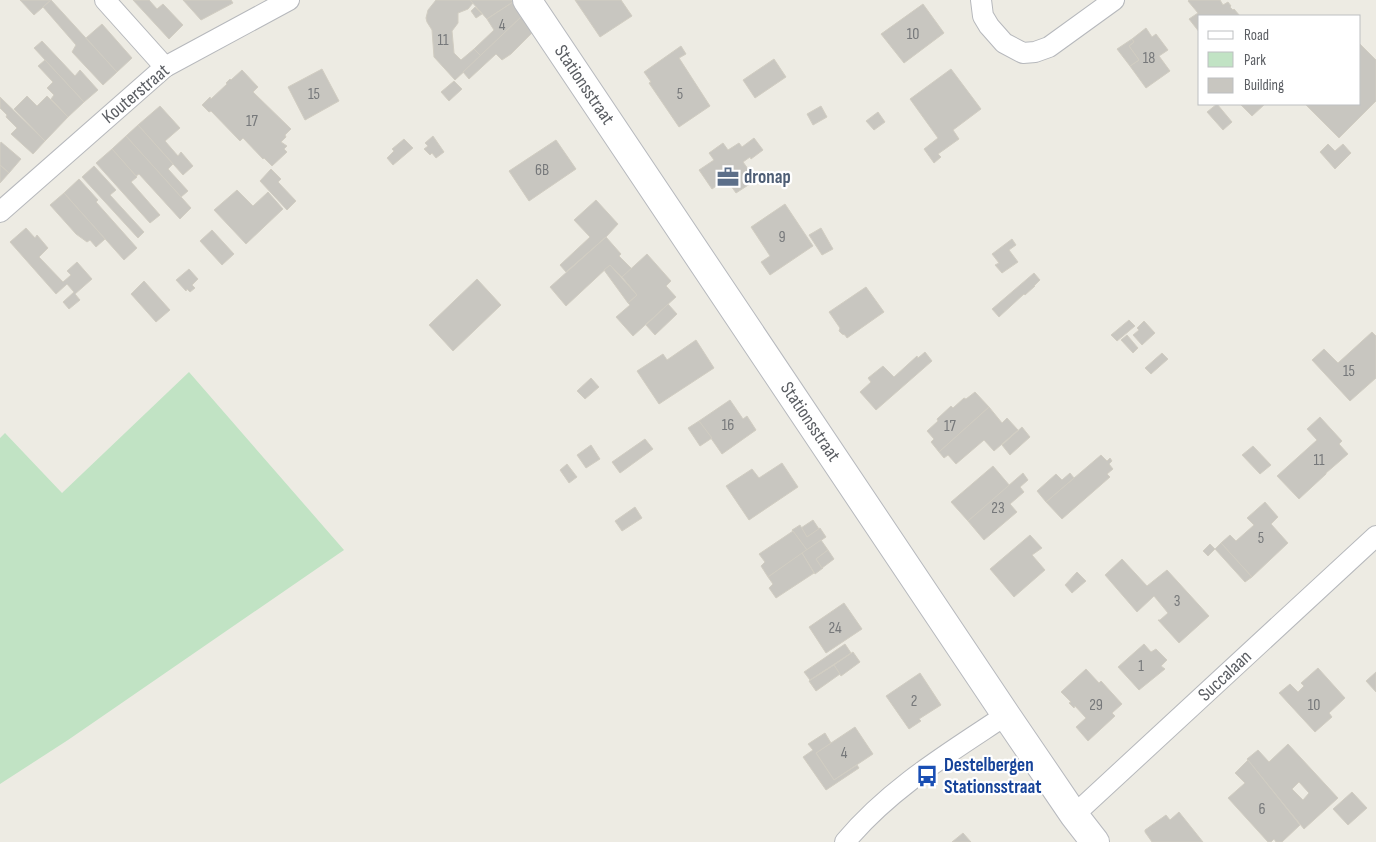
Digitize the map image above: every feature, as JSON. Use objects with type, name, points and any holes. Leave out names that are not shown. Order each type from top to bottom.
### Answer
[{"type":"street","points":[[105,0],[165,67]]},
{"type":"street","name":"Kouterstraat","points":[[0,212],[165,67],[289,0]]},
{"type":"street","name":"Stationsstraat","points":[[527,0],[1006,715],[1074,815],[1095,842]]},
{"type":"street","points":[[981,0],[983,16],[989,26],[1004,43],[1023,53],[1035,52],[1049,47],[1099,3]]},
{"type":"street","name":"Succalaan","points":[[1074,815],[1376,536]]},
{"type":"street","points":[[845,842],[882,803],[923,770],[1006,715]]},
{"type":"green space","points":[[189,372],[344,550],[68,740],[0,784],[0,438],[5,433],[62,493]]},
{"type":"building","points":[[20,0],[51,0],[34,15]]},
{"type":"building","points":[[51,0],[117,72],[103,85],[72,52],[76,45],[43,7]]},
{"type":"building","points":[[133,0],[149,0],[157,9],[163,4],[183,25],[169,39]]},
{"type":"building","points":[[183,0],[231,0],[233,3],[201,20]]},
{"type":"building","points":[[436,0],[470,0],[473,3],[468,9],[458,13],[458,23],[452,31],[454,53],[461,60],[474,49],[481,56],[455,80],[434,57],[432,30],[426,18],[428,10]]},
{"type":"building","points":[[470,0],[511,0],[513,2],[487,19]]},
{"type":"building","points":[[575,0],[621,0],[632,16],[600,37]]},
{"type":"building","points":[[1220,0],[1223,5],[1228,2],[1230,7],[1239,15],[1198,15],[1198,30],[1189,19],[1198,13],[1188,1]]},
{"type":"building","points":[[513,2],[522,16],[481,56],[474,49],[494,30],[487,19]]},
{"type":"building","points":[[923,4],[944,33],[904,63],[881,34]]},
{"type":"building","points":[[475,7],[482,14],[476,18],[471,11]]},
{"type":"building","points":[[522,16],[533,32],[511,54],[502,60],[496,54],[469,79],[463,72]]},
{"type":"building","points":[[102,24],[132,58],[117,72],[86,38]]},
{"type":"building","points":[[1146,28],[1152,37],[1156,34],[1168,50],[1159,56],[1170,71],[1146,88],[1130,66],[1139,60],[1129,46],[1134,42],[1132,39]]},
{"type":"building","points":[[1132,39],[1134,42],[1129,46],[1139,60],[1130,66],[1117,49]]},
{"type":"building","points":[[42,41],[75,76],[80,70],[98,90],[84,102],[34,48]]},
{"type":"building","points":[[1361,45],[1376,60],[1376,101],[1339,138],[1306,105],[1361,105]]},
{"type":"building","points":[[681,46],[686,54],[679,58],[710,106],[679,127],[649,83],[651,82],[644,72]]},
{"type":"building","points":[[774,59],[786,77],[755,98],[743,80]]},
{"type":"building","points":[[45,60],[84,102],[68,117],[51,99],[54,95],[47,88],[53,82],[38,66]]},
{"type":"building","points":[[322,69],[339,101],[305,120],[288,87]]},
{"type":"building","points":[[951,69],[981,109],[953,130],[959,139],[938,154],[941,157],[934,163],[924,149],[938,138],[910,99]]},
{"type":"building","points":[[242,70],[258,87],[253,92],[291,129],[281,142],[287,146],[284,149],[287,152],[272,166],[243,138],[240,141],[211,111],[209,112],[202,105]]},
{"type":"building","points":[[454,81],[462,89],[449,101],[441,92]]},
{"type":"building","points":[[27,96],[37,106],[47,96],[68,117],[45,141],[14,109]]},
{"type":"building","points":[[0,97],[45,141],[33,154],[11,134],[17,128],[0,108]]},
{"type":"building","points":[[1218,105],[1232,122],[1223,130],[1207,112]]},
{"type":"building","points":[[1241,105],[1264,105],[1252,116]]},
{"type":"building","points":[[160,106],[180,128],[165,141],[178,156],[181,152],[193,166],[183,175],[138,125]]},
{"type":"building","points":[[821,106],[827,117],[813,125],[807,114]]},
{"type":"building","points":[[878,112],[885,122],[874,130],[866,121]]},
{"type":"building","points":[[138,125],[173,164],[168,169],[188,191],[181,197],[126,136]]},
{"type":"building","points":[[126,136],[191,208],[180,219],[139,174],[136,176],[112,149]]},
{"type":"building","points":[[433,136],[444,152],[436,158],[432,153],[430,155],[424,149],[428,146],[425,143]]},
{"type":"building","points":[[754,138],[763,150],[751,159],[750,157],[743,162],[756,180],[736,193],[729,183],[730,180],[723,179],[722,182],[712,189],[699,170],[714,160],[709,153],[723,143],[728,150],[739,143],[742,147]]},
{"type":"building","points":[[404,139],[413,148],[393,165],[387,158],[394,151],[392,149]]},
{"type":"building","points":[[556,140],[576,169],[529,201],[509,171]]},
{"type":"building","points":[[1,142],[21,159],[9,173],[0,165]]},
{"type":"building","points":[[1328,144],[1335,151],[1343,144],[1351,153],[1335,169],[1320,152]]},
{"type":"building","points":[[112,149],[137,177],[131,182],[160,215],[150,223],[96,163]]},
{"type":"building","points":[[0,165],[9,173],[0,183]]},
{"type":"building","points":[[94,166],[116,190],[110,195],[144,232],[138,238],[82,177]]},
{"type":"building","points":[[271,169],[281,179],[278,182],[296,201],[287,210],[260,181]]},
{"type":"building","points":[[79,179],[98,200],[96,202],[137,248],[124,260],[64,193]]},
{"type":"building","points":[[237,190],[253,206],[268,192],[283,209],[246,244],[214,210]]},
{"type":"building","points":[[64,193],[105,239],[96,247],[90,240],[87,242],[76,234],[50,205]]},
{"type":"building","points":[[596,200],[618,224],[566,272],[560,265],[590,237],[574,220]]},
{"type":"building","points":[[785,204],[813,246],[770,275],[761,262],[770,256],[751,227]]},
{"type":"building","points":[[26,228],[35,238],[37,235],[48,248],[39,257],[63,282],[71,275],[67,271],[77,262],[92,279],[75,294],[80,300],[69,309],[63,302],[74,292],[67,284],[56,294],[10,242]]},
{"type":"building","points":[[821,228],[833,249],[822,255],[809,235]]},
{"type":"building","points":[[212,230],[234,254],[222,265],[200,241]]},
{"type":"building","points":[[606,237],[621,254],[619,256],[632,269],[622,277],[610,265],[566,306],[550,287]]},
{"type":"building","points":[[1012,239],[1016,245],[1009,250],[1018,262],[1002,273],[995,265],[999,263],[992,254]]},
{"type":"building","points":[[647,254],[671,281],[666,286],[676,297],[633,336],[616,317],[630,305],[628,303],[637,295],[622,277]]},
{"type":"building","points":[[610,265],[637,295],[628,303],[604,270]]},
{"type":"building","points":[[189,269],[198,279],[192,285],[195,288],[190,292],[187,289],[186,291],[176,280]]},
{"type":"building","points":[[1034,273],[1040,280],[999,317],[992,309]]},
{"type":"building","points":[[477,279],[501,305],[453,351],[429,325]]},
{"type":"building","points":[[144,281],[170,310],[156,322],[131,294]]},
{"type":"building","points":[[866,287],[884,312],[847,338],[839,331],[840,328],[829,312]]},
{"type":"building","points":[[668,304],[677,314],[655,335],[646,325]]},
{"type":"building","points":[[1129,320],[1135,326],[1117,341],[1111,335]]},
{"type":"building","points":[[1144,321],[1155,333],[1142,345],[1133,335],[1139,330],[1137,328]]},
{"type":"building","points":[[1372,332],[1376,336],[1376,378],[1350,401],[1312,360],[1324,349],[1338,363]]},
{"type":"building","points":[[1127,335],[1138,348],[1133,353],[1121,340]]},
{"type":"building","points":[[696,340],[714,368],[659,404],[637,371],[663,354],[667,360]]},
{"type":"building","points":[[925,352],[932,361],[876,410],[860,392],[871,382],[868,378],[883,366],[894,377],[917,356],[918,358]]},
{"type":"building","points":[[1162,353],[1168,359],[1151,374],[1145,368]]},
{"type":"building","points":[[591,378],[599,387],[585,399],[577,391]]},
{"type":"building","points":[[975,392],[989,407],[939,452],[931,442],[934,439],[927,431],[951,406],[953,408],[964,398],[966,399]]},
{"type":"building","points":[[730,400],[743,419],[747,416],[756,430],[722,454],[699,421]]},
{"type":"building","points":[[989,407],[1002,423],[1007,418],[1018,430],[994,451],[984,440],[956,464],[948,455],[944,458],[939,452]]},
{"type":"building","points":[[1320,417],[1342,441],[1339,444],[1348,454],[1299,499],[1277,476],[1317,440],[1307,429]]},
{"type":"building","points":[[699,421],[712,438],[700,446],[688,428]]},
{"type":"building","points":[[1022,427],[1030,437],[1010,455],[1002,445]]},
{"type":"building","points":[[645,439],[653,449],[620,473],[612,462]]},
{"type":"building","points":[[591,445],[600,459],[586,468],[577,455]]},
{"type":"building","points":[[1253,446],[1271,465],[1260,474],[1242,455]]},
{"type":"building","points":[[1101,455],[1107,461],[1110,458],[1112,461],[1109,464],[1113,469],[1107,474],[1110,477],[1062,519],[1046,502]]},
{"type":"building","points":[[782,463],[798,487],[749,520],[726,486],[752,469],[759,478]]},
{"type":"building","points":[[567,464],[577,477],[569,483],[560,470]]},
{"type":"building","points":[[993,466],[1010,486],[968,521],[951,502]]},
{"type":"building","points":[[1023,473],[1028,480],[1020,487],[1024,492],[1010,504],[1017,512],[984,540],[968,521]]},
{"type":"building","points":[[1070,473],[1074,478],[1046,502],[1037,491],[1056,474],[1062,480]]},
{"type":"building","points":[[1265,502],[1278,517],[1271,524],[1288,543],[1252,577],[1221,543],[1230,535],[1236,541],[1254,525],[1247,518]]},
{"type":"building","points":[[635,507],[642,518],[622,531],[615,521]]},
{"type":"building","points":[[813,520],[819,529],[807,537],[801,528]]},
{"type":"building","points":[[800,525],[807,537],[820,528],[826,537],[807,550],[792,530]]},
{"type":"building","points":[[793,531],[807,550],[768,577],[761,566],[765,562],[759,554]]},
{"type":"building","points":[[1030,535],[1042,548],[1032,555],[1045,570],[1014,597],[990,569]]},
{"type":"building","points":[[821,540],[828,550],[816,559],[823,568],[815,574],[802,553]]},
{"type":"building","points":[[1221,543],[1252,577],[1245,582],[1215,549]]},
{"type":"building","points":[[1210,544],[1215,549],[1208,556],[1203,551]]},
{"type":"building","points":[[828,550],[834,559],[822,568],[816,559]]},
{"type":"building","points":[[802,553],[814,573],[776,598],[769,588],[773,584],[768,577]]},
{"type":"building","points":[[1122,559],[1147,586],[1167,570],[1209,616],[1179,643],[1158,620],[1168,613],[1154,596],[1137,612],[1105,575]]},
{"type":"building","points":[[1077,572],[1086,581],[1072,593],[1065,585]]},
{"type":"building","points":[[844,603],[862,629],[826,653],[809,627]]},
{"type":"building","points":[[845,644],[851,653],[810,680],[804,672]]},
{"type":"building","points":[[1144,644],[1151,652],[1156,649],[1167,660],[1161,666],[1165,669],[1139,690],[1118,667]]},
{"type":"building","points":[[853,652],[860,662],[841,676],[834,665]]},
{"type":"building","points":[[834,665],[840,674],[816,691],[809,681]]},
{"type":"building","points":[[1318,668],[1345,698],[1329,713],[1332,717],[1315,732],[1279,693],[1290,684],[1298,692],[1304,686],[1301,683]]},
{"type":"building","points":[[1086,669],[1099,683],[1101,681],[1122,704],[1112,713],[1115,716],[1088,741],[1076,727],[1086,718],[1075,706],[1074,708],[1069,703],[1071,702],[1061,692]]},
{"type":"building","points":[[1376,672],[1376,692],[1366,681]]},
{"type":"building","points":[[920,673],[941,705],[919,719],[921,721],[909,729],[886,696]]},
{"type":"building","points":[[855,727],[873,754],[834,780],[816,753]]},
{"type":"building","points":[[825,733],[831,743],[816,753],[834,780],[857,765],[859,768],[826,790],[803,757],[813,750],[808,744]]},
{"type":"building","points":[[1288,744],[1338,798],[1304,829],[1247,759],[1258,750],[1269,762]],"holes":[[[1299,782],[1309,793],[1303,800],[1292,789]]]},
{"type":"building","points":[[1248,760],[1300,825],[1282,842],[1276,842],[1274,839],[1268,842],[1228,798],[1245,783],[1235,773]]},
{"type":"building","points":[[1352,792],[1367,808],[1348,825],[1333,809]]},
{"type":"building","points":[[1179,812],[1203,842],[1152,842],[1145,830],[1166,815],[1170,820]]},
{"type":"building","points":[[963,833],[971,842],[952,842]]},
{"type":"place","name":"dronap","points":[[728,177]]},
{"type":"place","name":"Destelbergen Stationsstraat","points":[[927,776]]}]
